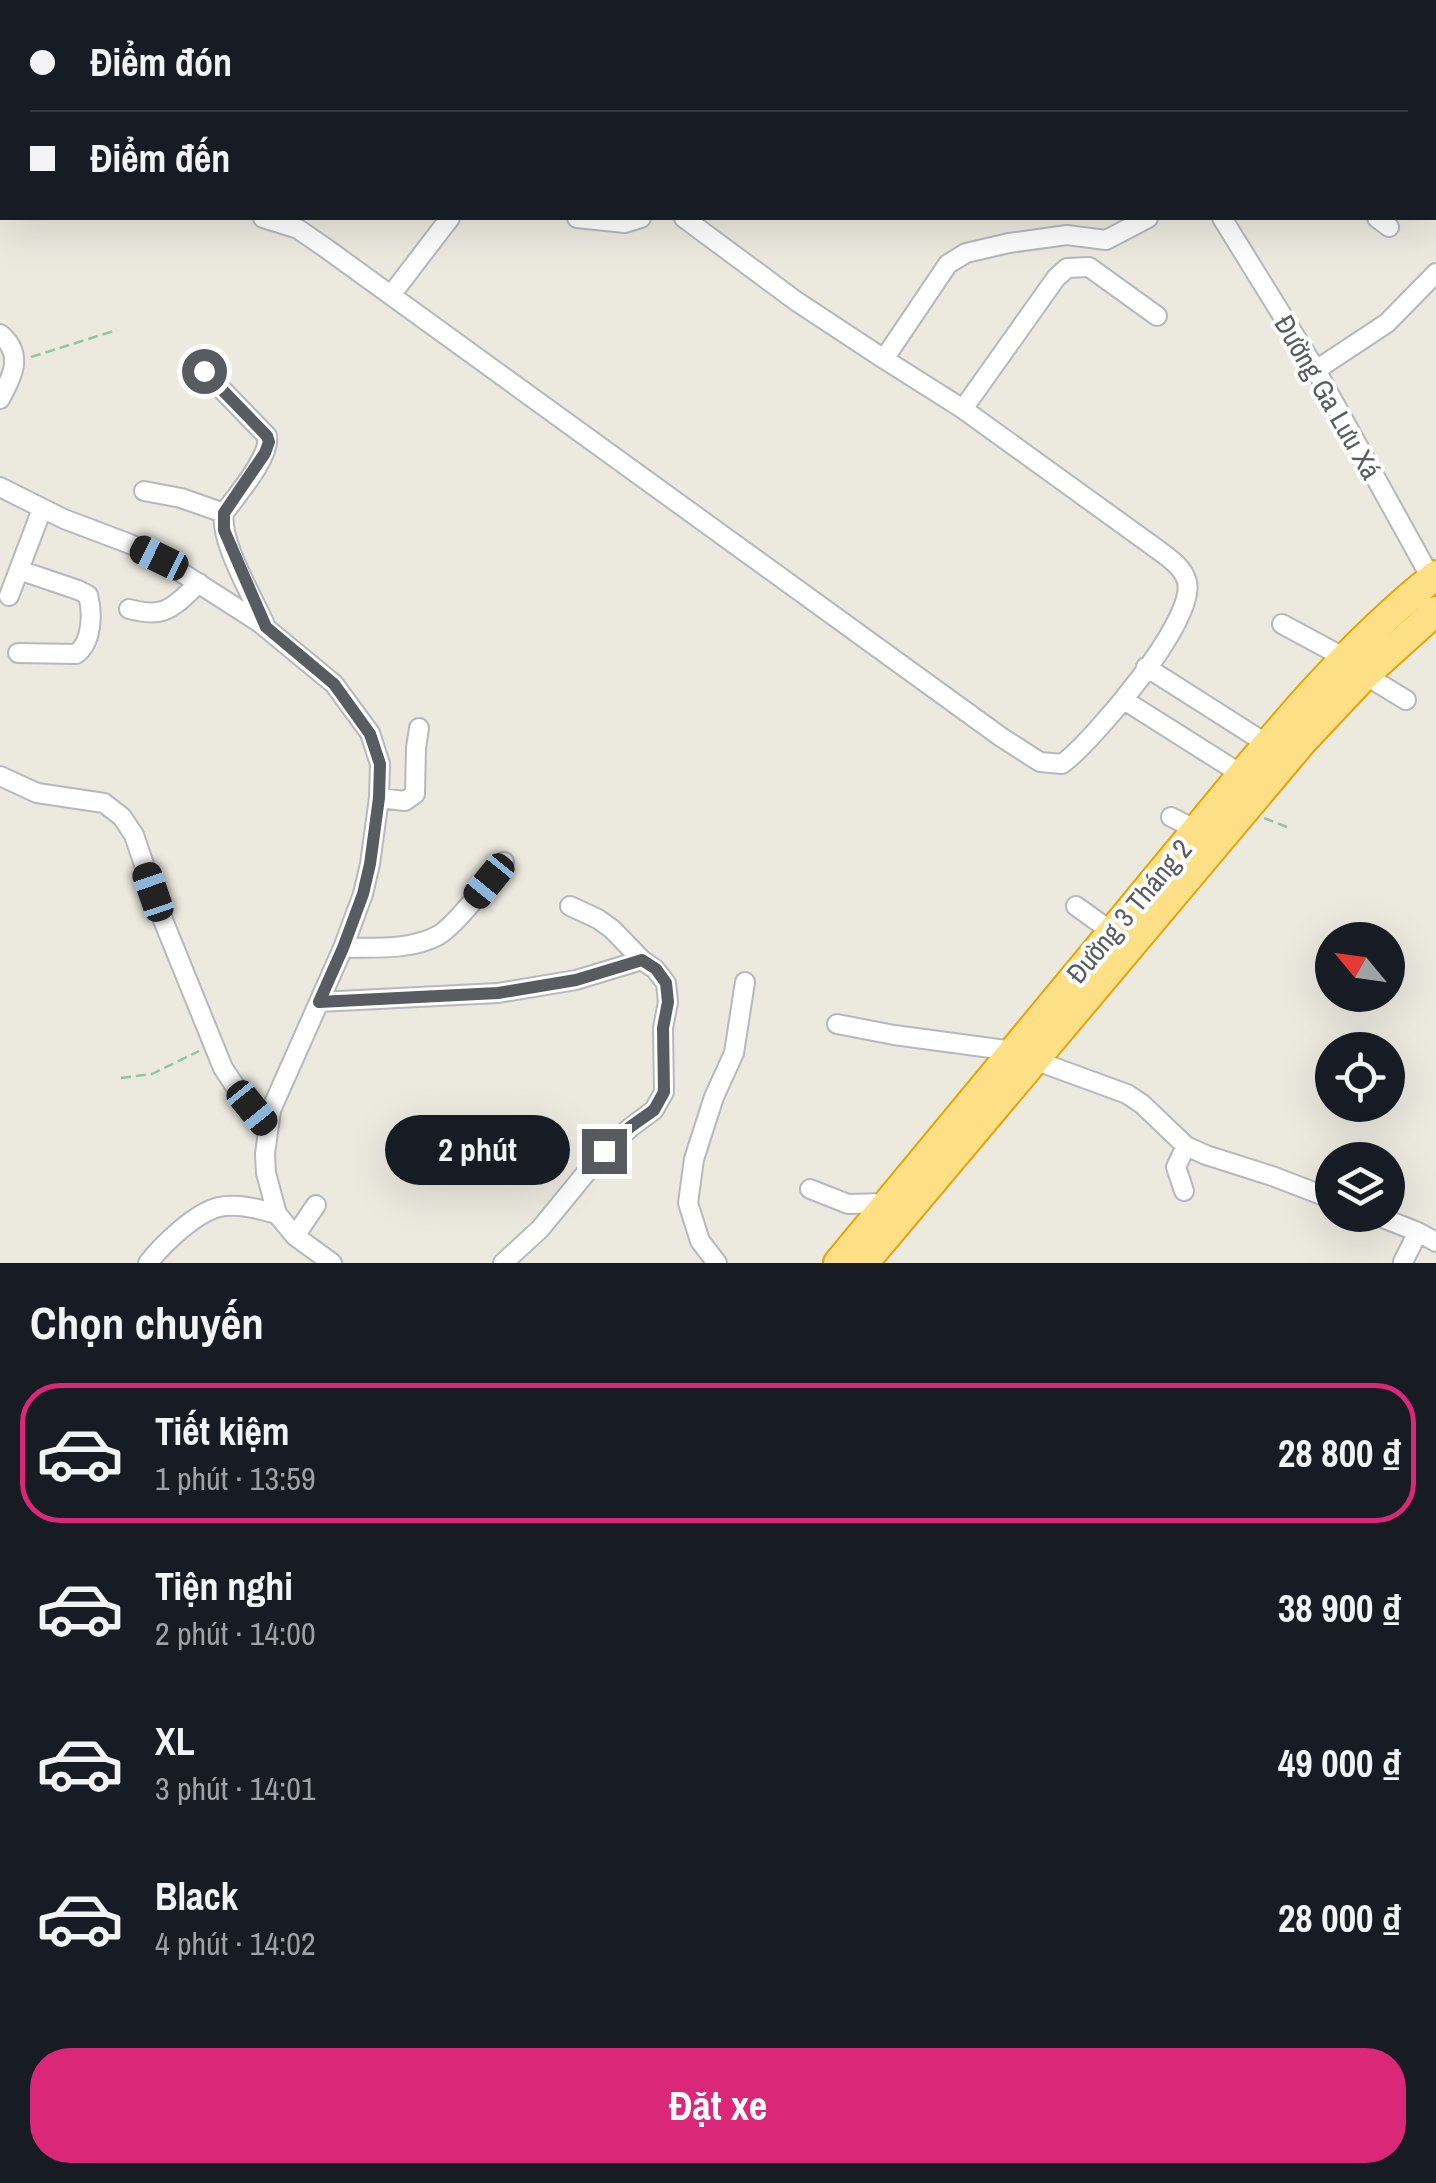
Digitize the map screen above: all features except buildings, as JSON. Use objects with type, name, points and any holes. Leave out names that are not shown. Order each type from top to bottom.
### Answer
[{"type":"highway","name":"Đường 3 Tháng 2","points":[[838,1263],[887,1203],[1024,1056],[1302,742],[1389,614],[1434,576]]},
{"type":"highway","name":"Đường 3 Tháng 2","points":[[864,1263],[1024,1056],[1112,932],[1267,744],[1354,666],[1436,611]]},
{"type":"street","points":[[269,220],[298,229],[392,295],[984,726],[1040,762],[1062,764],[1079,752],[1124,700],[1174,628],[1187,600],[1188,582],[1180,568],[962,408],[796,300],[687,220]]},
{"type":"street","points":[[392,295],[448,220]]},
{"type":"street","points":[[602,220],[634,220]]},
{"type":"street","points":[[884,359],[948,264],[957,258],[1009,243],[1068,235],[1106,240],[1144,220]]},
{"type":"street","name":"Đường Ga Lưu Xá","points":[[1223,220],[1316,370],[1374,478],[1434,576]]},
{"type":"street","points":[[1089,268],[1092,238]]},
{"type":"street","points":[[962,408],[1066,268],[1089,268],[1156,316]]},
{"type":"street","points":[[1316,370],[1387,323],[1436,274]]},
{"type":"street","points":[[0,334],[12,347],[15,362],[0,399]]},
{"type":"street","points":[[204,371],[269,442],[224,513],[224,530],[266,627]]},
{"type":"street","points":[[0,487],[159,558],[266,627],[334,684],[370,734],[380,764],[379,798],[363,894],[271,1110],[265,1154],[276,1214],[295,1236],[332,1263]]},
{"type":"street","points":[[144,491],[181,498],[224,513]]},
{"type":"street","points":[[9,596],[42,509]]},
{"type":"street","points":[[18,654],[76,654],[83,650],[88,641],[91,602],[88,595],[78,590],[19,570]]},
{"type":"street","points":[[130,609],[147,614],[164,611],[199,583]]},
{"type":"street","points":[[1282,624],[1406,700]]},
{"type":"street","points":[[1146,668],[1267,744]]},
{"type":"street","points":[[1124,700],[1241,774]]},
{"type":"street","points":[[379,798],[405,801],[415,794],[419,728]]},
{"type":"street","points":[[0,776],[37,793],[104,803],[129,826],[214,1044],[231,1080],[268,1126]]},
{"type":"street","points":[[1171,817],[1197,830]]},
{"type":"street","points":[[343,948],[404,947],[440,934],[504,862]]},
{"type":"street","points":[[504,1263],[540,1229],[604,1151],[654,1110],[664,1092],[666,983],[612,929],[570,906]]},
{"type":"street","points":[[1076,906],[1112,932]]},
{"type":"street","points":[[319,1002],[498,993],[576,980],[642,960]]},
{"type":"street","points":[[716,1263],[700,1241],[688,1204],[694,1159],[714,1097],[734,1053],[745,982]]},
{"type":"street","points":[[837,1024],[1024,1056],[1127,1094],[1186,1146],[1315,1192]]},
{"type":"street","points":[[1184,1191],[1176,1167],[1186,1146]]},
{"type":"street","points":[[810,1188],[848,1204],[887,1203]]},
{"type":"street","points":[[295,1236],[316,1205]]},
{"type":"street","points":[[148,1263],[185,1225],[218,1207],[250,1207],[276,1214]]},
{"type":"street","points":[[1405,1227],[1436,1242]]},
{"type":"street","points":[[1403,1262],[1418,1232]]},
{"type":"path","points":[[15,362],[117,330]]},
{"type":"path","points":[[121,1078],[152,1074],[214,1044]]},
{"type":"route","points":[[204,371],[269,442],[224,513],[224,530],[231,551],[266,627],[334,684],[370,734],[380,764],[379,798],[363,894],[319,1002],[498,993],[576,980],[642,960],[656,969],[666,983],[664,1092],[654,1110],[604,1151]]}]
